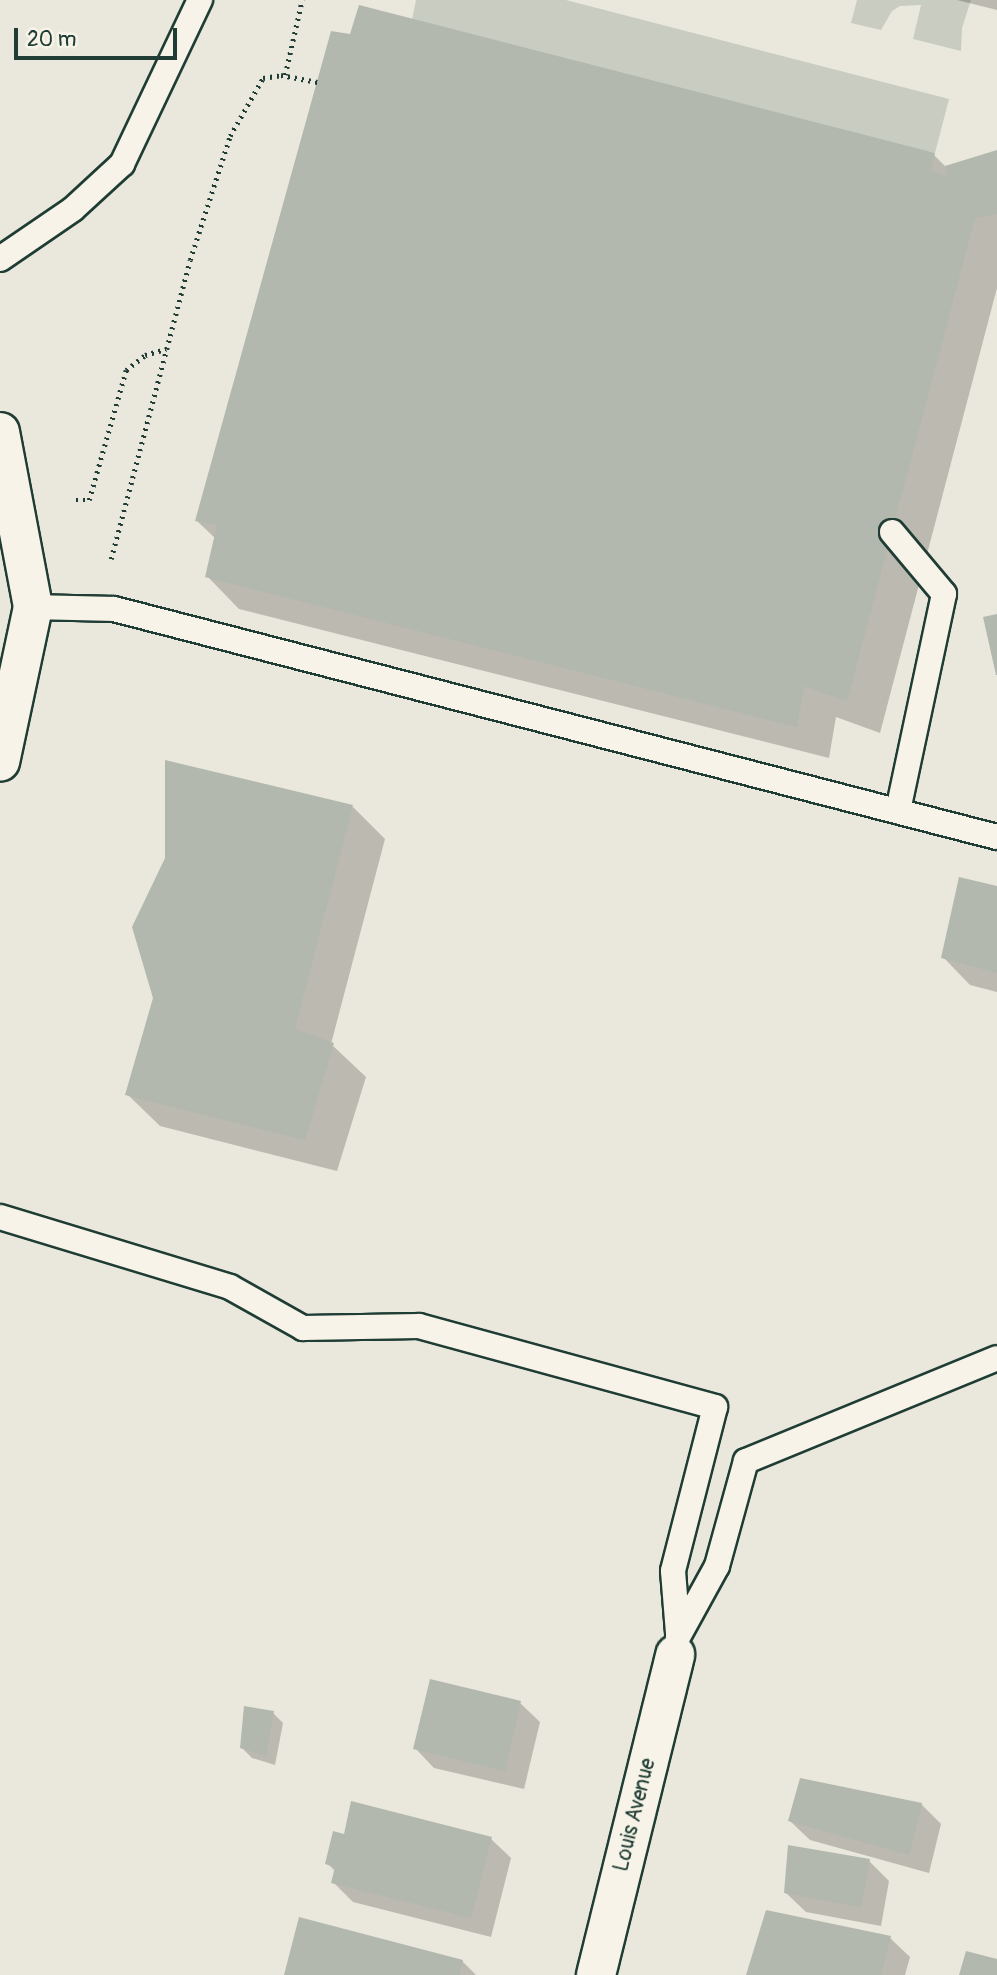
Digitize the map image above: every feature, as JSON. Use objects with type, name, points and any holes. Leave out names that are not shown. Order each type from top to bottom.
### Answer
[{"type":"street","points":[[0,432],[33,607],[0,762]]},
{"type":"street","name":"Louis Avenue","points":[[596,1975],[677,1644]]},
{"type":"lane","points":[[0,259],[73,209],[122,164],[200,0]]},
{"type":"lane","points":[[892,532],[944,594],[898,811]]},
{"type":"lane","points":[[33,607],[114,609],[997,837]]},
{"type":"lane","points":[[0,1217],[230,1287],[303,1328],[419,1326],[715,1406],[673,1572],[677,1644]]},
{"type":"lane","points":[[677,1644],[717,1566],[746,1461],[997,1358]]},
{"type":"path","points":[[285,75],[302,0]]},
{"type":"path","points":[[111,559],[210,190],[230,136],[263,78],[285,75],[317,82]]},
{"type":"path","points":[[76,500],[89,500],[126,370],[145,355],[166,349]]},
{"type":"shaded area","points":[[416,0],[566,0],[949,99],[935,153],[412,20]]},
{"type":"shaded area","points":[[857,0],[971,0],[962,28],[961,51],[913,39],[921,5],[900,6],[892,11],[881,30],[851,23]]},
{"type":"building","points":[[359,5],[935,153],[931,171],[947,176],[945,166],[997,150],[997,214],[975,218],[847,701],[804,686],[797,727],[205,577],[217,525],[195,521],[331,31],[350,34]]},
{"type":"building","points":[[997,614],[997,675],[996,675],[983,617]]},
{"type":"building","points":[[165,760],[353,805],[295,1029],[334,1043],[305,1140],[125,1095],[153,998],[132,927],[165,858]]},
{"type":"building","points":[[959,877],[997,886],[997,973],[941,958]]},
{"type":"building","points":[[430,1679],[521,1701],[505,1771],[413,1749]]},
{"type":"building","points":[[244,1706],[274,1711],[266,1756],[240,1748]]},
{"type":"building","points":[[800,1778],[922,1803],[909,1855],[788,1821]]},
{"type":"building","points":[[351,1801],[492,1837],[471,1918],[331,1883],[335,1867],[325,1864],[333,1831],[344,1834]]},
{"type":"building","points":[[788,1845],[870,1859],[861,1907],[784,1893]]},
{"type":"building","points":[[766,1910],[891,1936],[881,1975],[746,1975]]},
{"type":"building","points":[[299,1917],[463,1960],[459,1975],[284,1975]]},
{"type":"building","points":[[966,1951],[997,1959],[997,1975],[959,1975]]}]
